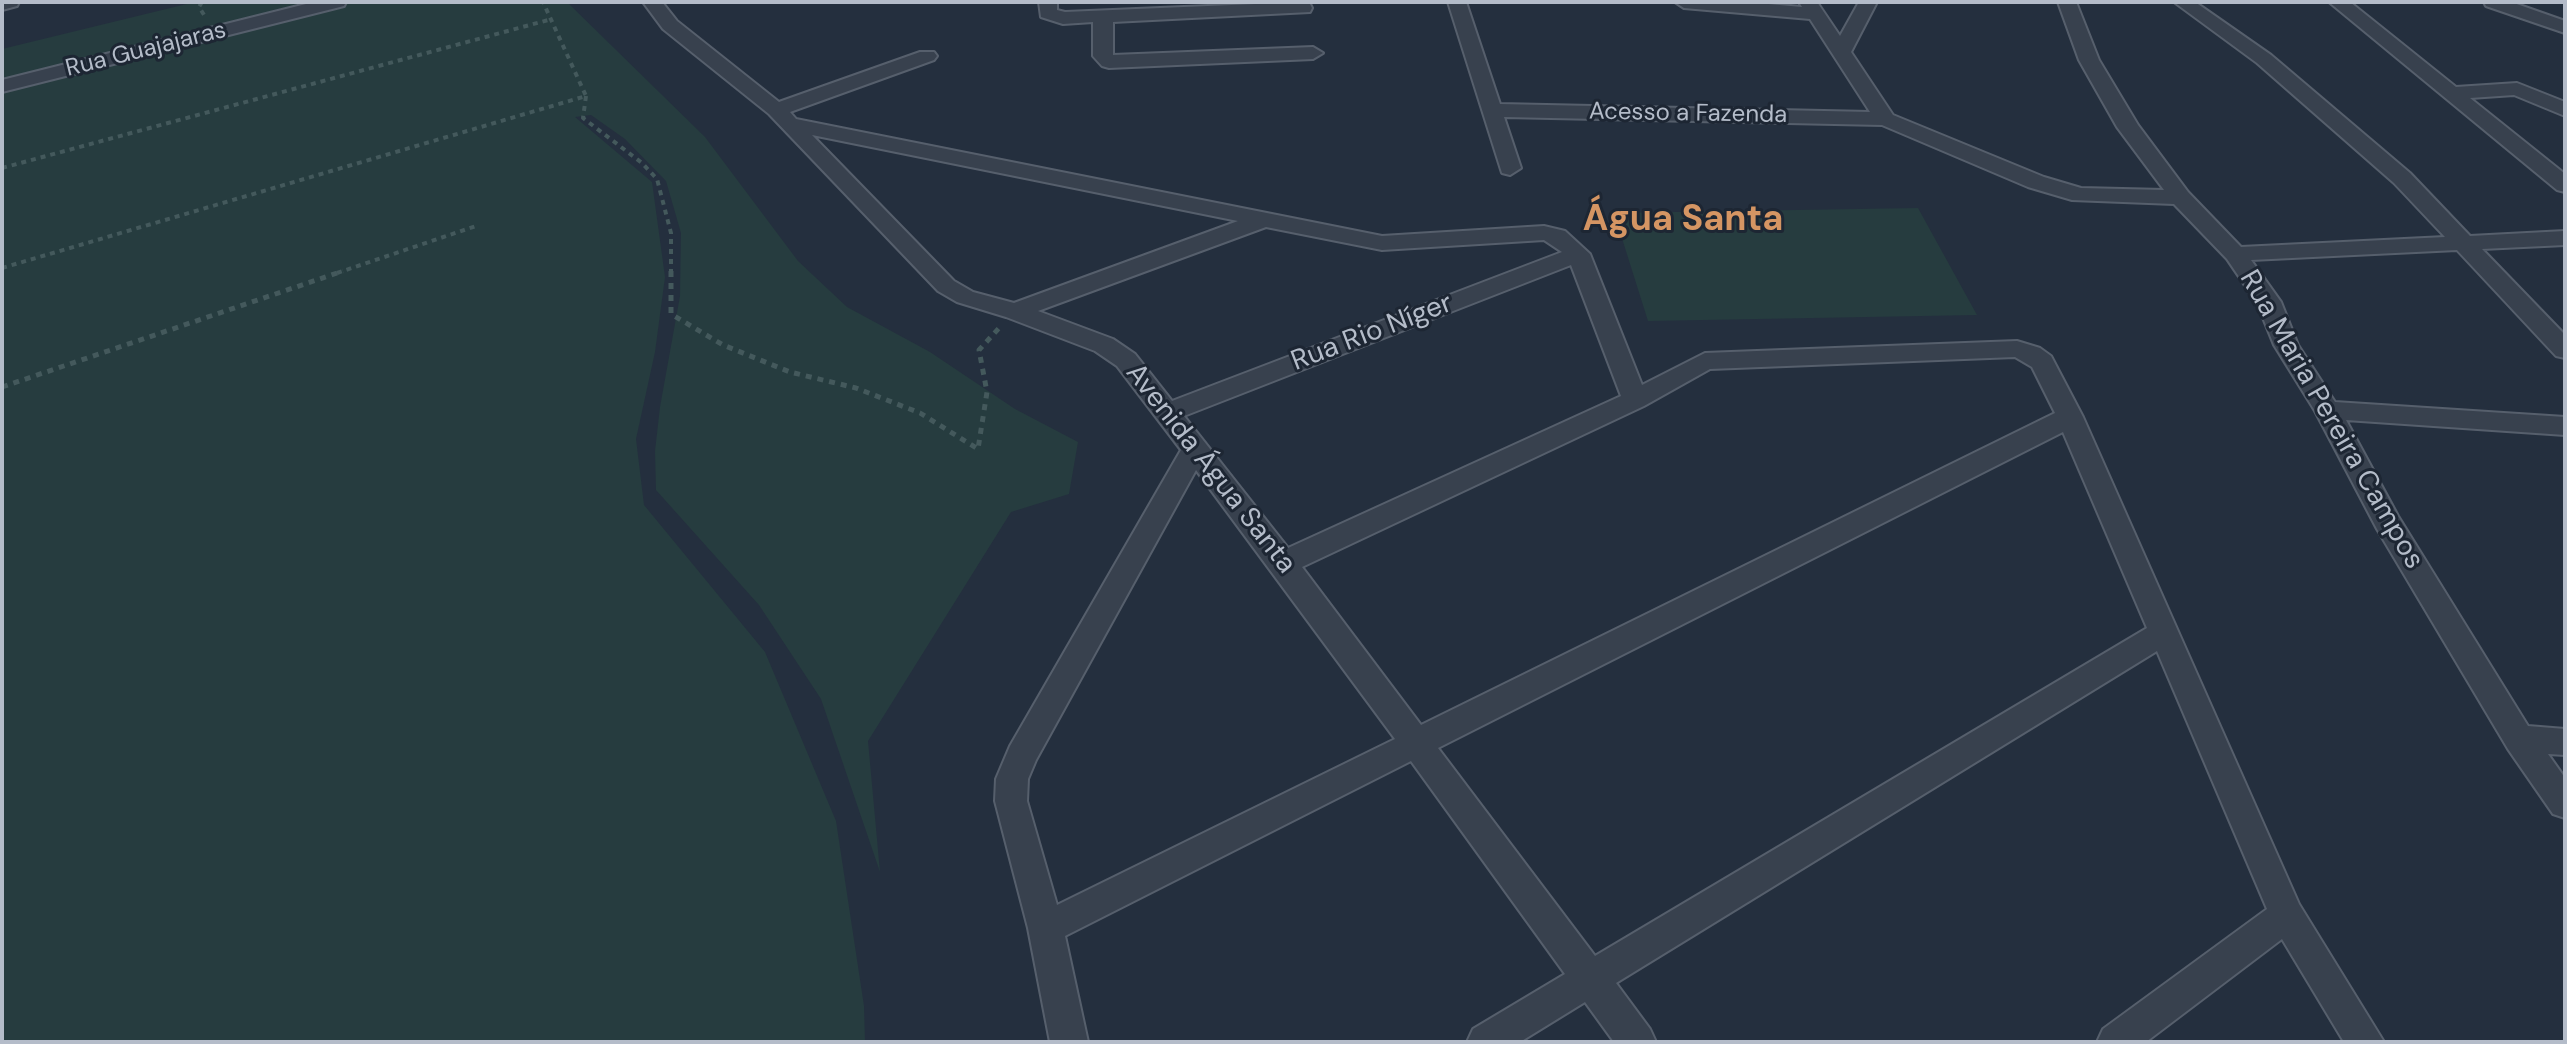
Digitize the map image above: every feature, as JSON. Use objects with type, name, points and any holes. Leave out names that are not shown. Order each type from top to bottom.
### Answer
[{"type":"street","points":[[2,4],[10,2]]},
{"type":"street","name":"Rua Guajajaras","points":[[2,86],[337,2]]},
{"type":"street","name":"Avenida Água Santa","points":[[652,2],[670,25],[783,117],[946,286],[965,297],[1015,311],[1116,350],[1283,563],[1637,1042]]},
{"type":"street","points":[[1457,2],[1510,168]]},
{"type":"street","points":[[1684,2],[1811,8],[1885,119],[2036,182],[2080,195],[2180,197]]},
{"type":"street","points":[[1842,51],[1868,2]]},
{"type":"street","name":"Rua Maria Pereira Campos","points":[[2067,2],[2089,60],[2128,127],[2180,197],[2235,254],[2269,302],[2286,345],[2327,410],[2387,522],[2519,739],[2565,804]]},
{"type":"street","points":[[2183,2],[2275,69],[2402,178],[2565,350]]},
{"type":"street","points":[[2338,2],[2565,185]]},
{"type":"street","points":[[2493,2],[2565,27]]},
{"type":"street","points":[[2553,2],[2565,7]]},
{"type":"street","points":[[1047,6],[1048,13],[1063,18],[1103,17],[1309,32]]},
{"type":"street","points":[[1103,17],[1103,56],[1109,62],[1309,32]]},
{"type":"street","points":[[783,117],[927,56]]},
{"type":"street","points":[[2454,93],[2517,89],[2565,110]]},
{"type":"street","name":"Acesso a Fazenda","points":[[1491,110],[1885,119]]},
{"type":"street","points":[[783,117],[1382,243],[1544,233],[1557,236],[1578,254],[1635,400]]},
{"type":"street","points":[[1015,311],[1265,219]]},
{"type":"street","points":[[2235,254],[2565,238]]},
{"type":"street","name":"Rua Rio Níger","points":[[1166,413],[1578,254]]},
{"type":"street","points":[[1283,563],[1635,400],[1705,361],[2017,349],[2042,362],[2070,417],[2161,634],[2287,915],[2365,1042]]},
{"type":"street","points":[[2327,410],[2565,426]]},
{"type":"street","points":[[1046,928],[2070,417]]},
{"type":"street","points":[[1069,1042],[1046,928],[1011,801],[1012,779],[1021,756],[1195,448]]},
{"type":"street","points":[[1486,1042],[2161,634]]},
{"type":"street","points":[[2519,739],[2565,742]]},
{"type":"street","points":[[2116,1042],[2287,915]]},
{"type":"path","points":[[543,2],[586,96],[583,118],[642,163],[657,179],[671,233],[671,314],[723,345],[790,372],[856,388],[920,413],[978,449],[987,392],[979,350],[1015,311]]},
{"type":"path","points":[[2,168],[552,19]]},
{"type":"path","points":[[2,268],[586,96]]},
{"type":"path","points":[[2,387],[476,226]]},
{"type":"green space","points":[[195,2],[567,2],[705,137],[798,261],[847,307],[930,352],[1015,409],[1078,442],[1069,494],[1011,512],[868,741],[880,872],[821,699],[759,605],[656,490],[655,451],[660,407],[680,296],[681,233],[666,181],[625,139],[591,115],[575,117],[652,182],[665,277],[655,352],[636,439],[644,505],[765,652],[836,821],[864,1006],[865,1042],[2,1042],[2,49]]},
{"type":"green space","points":[[1918,208],[1977,315],[1648,321],[1614,213]]},
{"type":"district","name":"Água Santa","points":[[1683,221]]}]
